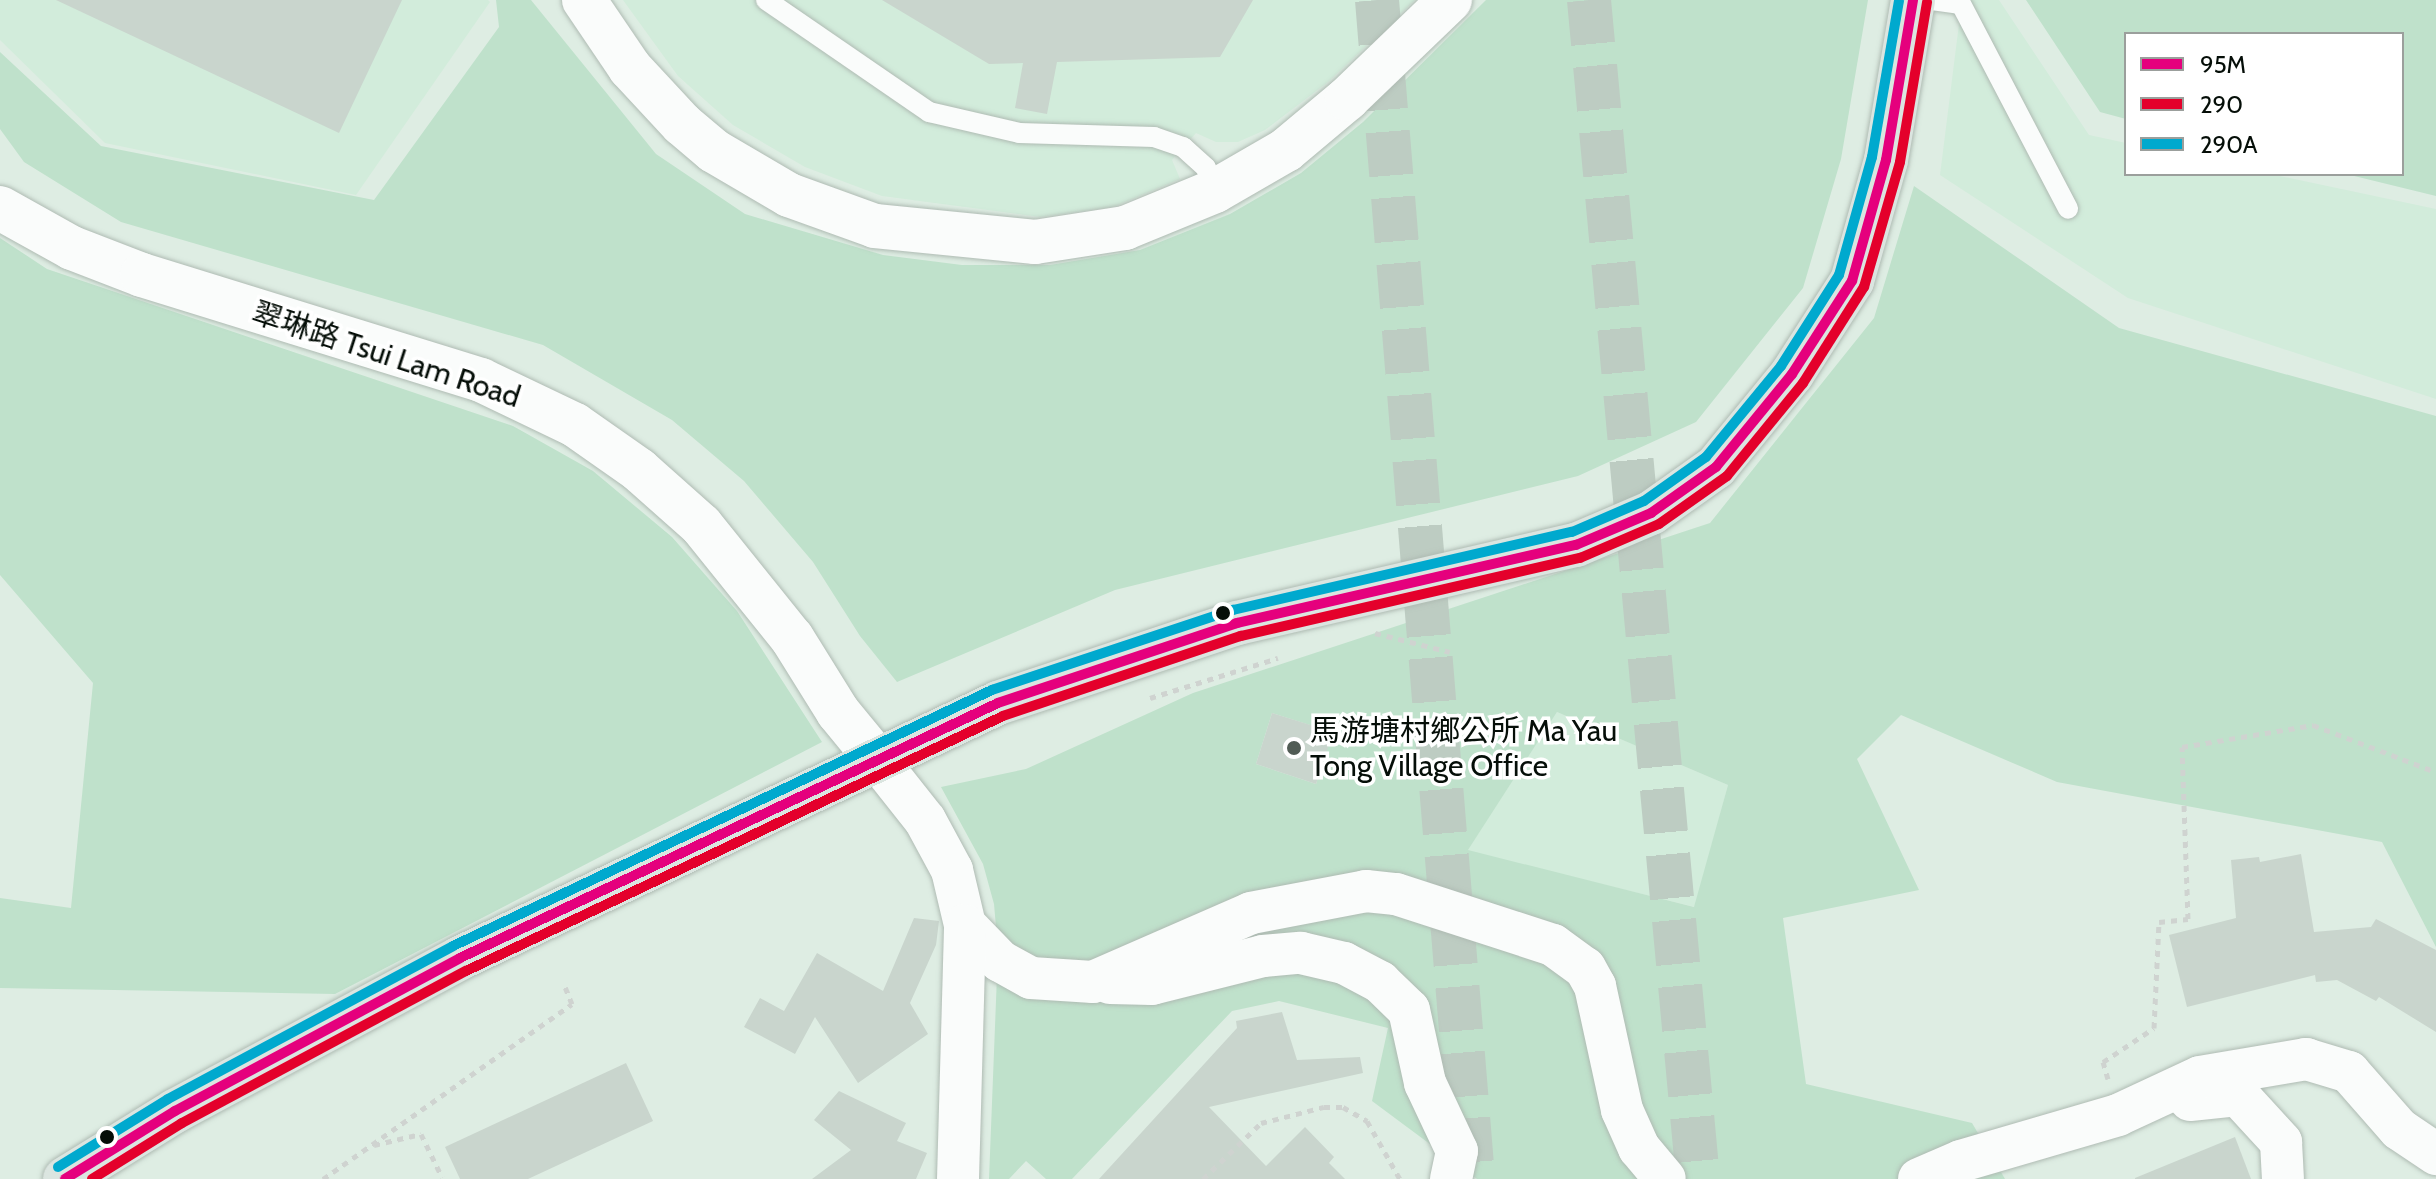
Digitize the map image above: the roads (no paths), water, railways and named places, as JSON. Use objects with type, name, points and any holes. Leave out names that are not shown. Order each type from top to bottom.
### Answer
[{"type":"main road","points":[[65,1179],[175,1111],[460,958],[875,757],[998,703],[1184,639],[1576,545],[1651,513],[1716,467],[1792,374],[1852,281],[1886,160],[1913,0]]},
{"type":"street","points":[[584,0],[630,68],[714,151],[789,195],[863,222],[1035,242],[1125,228],[1215,191],[1286,150],[1347,99],[1450,0]]},
{"type":"street","name":"翠琳路 Tsui Lam Road","points":[[0,208],[72,248],[142,275],[481,380],[575,425],[639,470],[701,525],[792,638],[838,712],[875,757]]},
{"type":"street","points":[[875,757],[925,820],[952,870],[965,925],[958,1179]]},
{"type":"street","points":[[1093,982],[1251,913],[1366,891],[1396,894],[1553,945],[1585,968],[1595,986],[1622,1110],[1639,1148],[1665,1179]]},
{"type":"street","points":[[965,925],[1000,961],[1031,978],[1152,984],[1263,956],[1301,953],[1344,963],[1380,982],[1409,1010],[1425,1083],[1457,1151],[1451,1179]]},
{"type":"street","points":[[2118,1115],[2200,1077],[2306,1059],[2349,1072],[2399,1129],[2436,1154]]},
{"type":"street","points":[[1919,1179],[1961,1161],[2118,1115],[2238,1095],[2281,1142],[2283,1179]]},
{"type":"lane","points":[[766,0],[929,112],[1019,133],[1154,137],[1183,147],[1206,168],[1215,191]]},
{"type":"lane","points":[[1932,0],[1961,4],[2068,209]]},
{"type":"tunnel","points":[[1377,0],[1473,1179]]},
{"type":"tunnel","points":[[1589,0],[1698,1179]]},
{"type":"place","name":"馬游塘村鄉公所 Ma Yau Tong Village Office","points":[[1294,748]]}]
